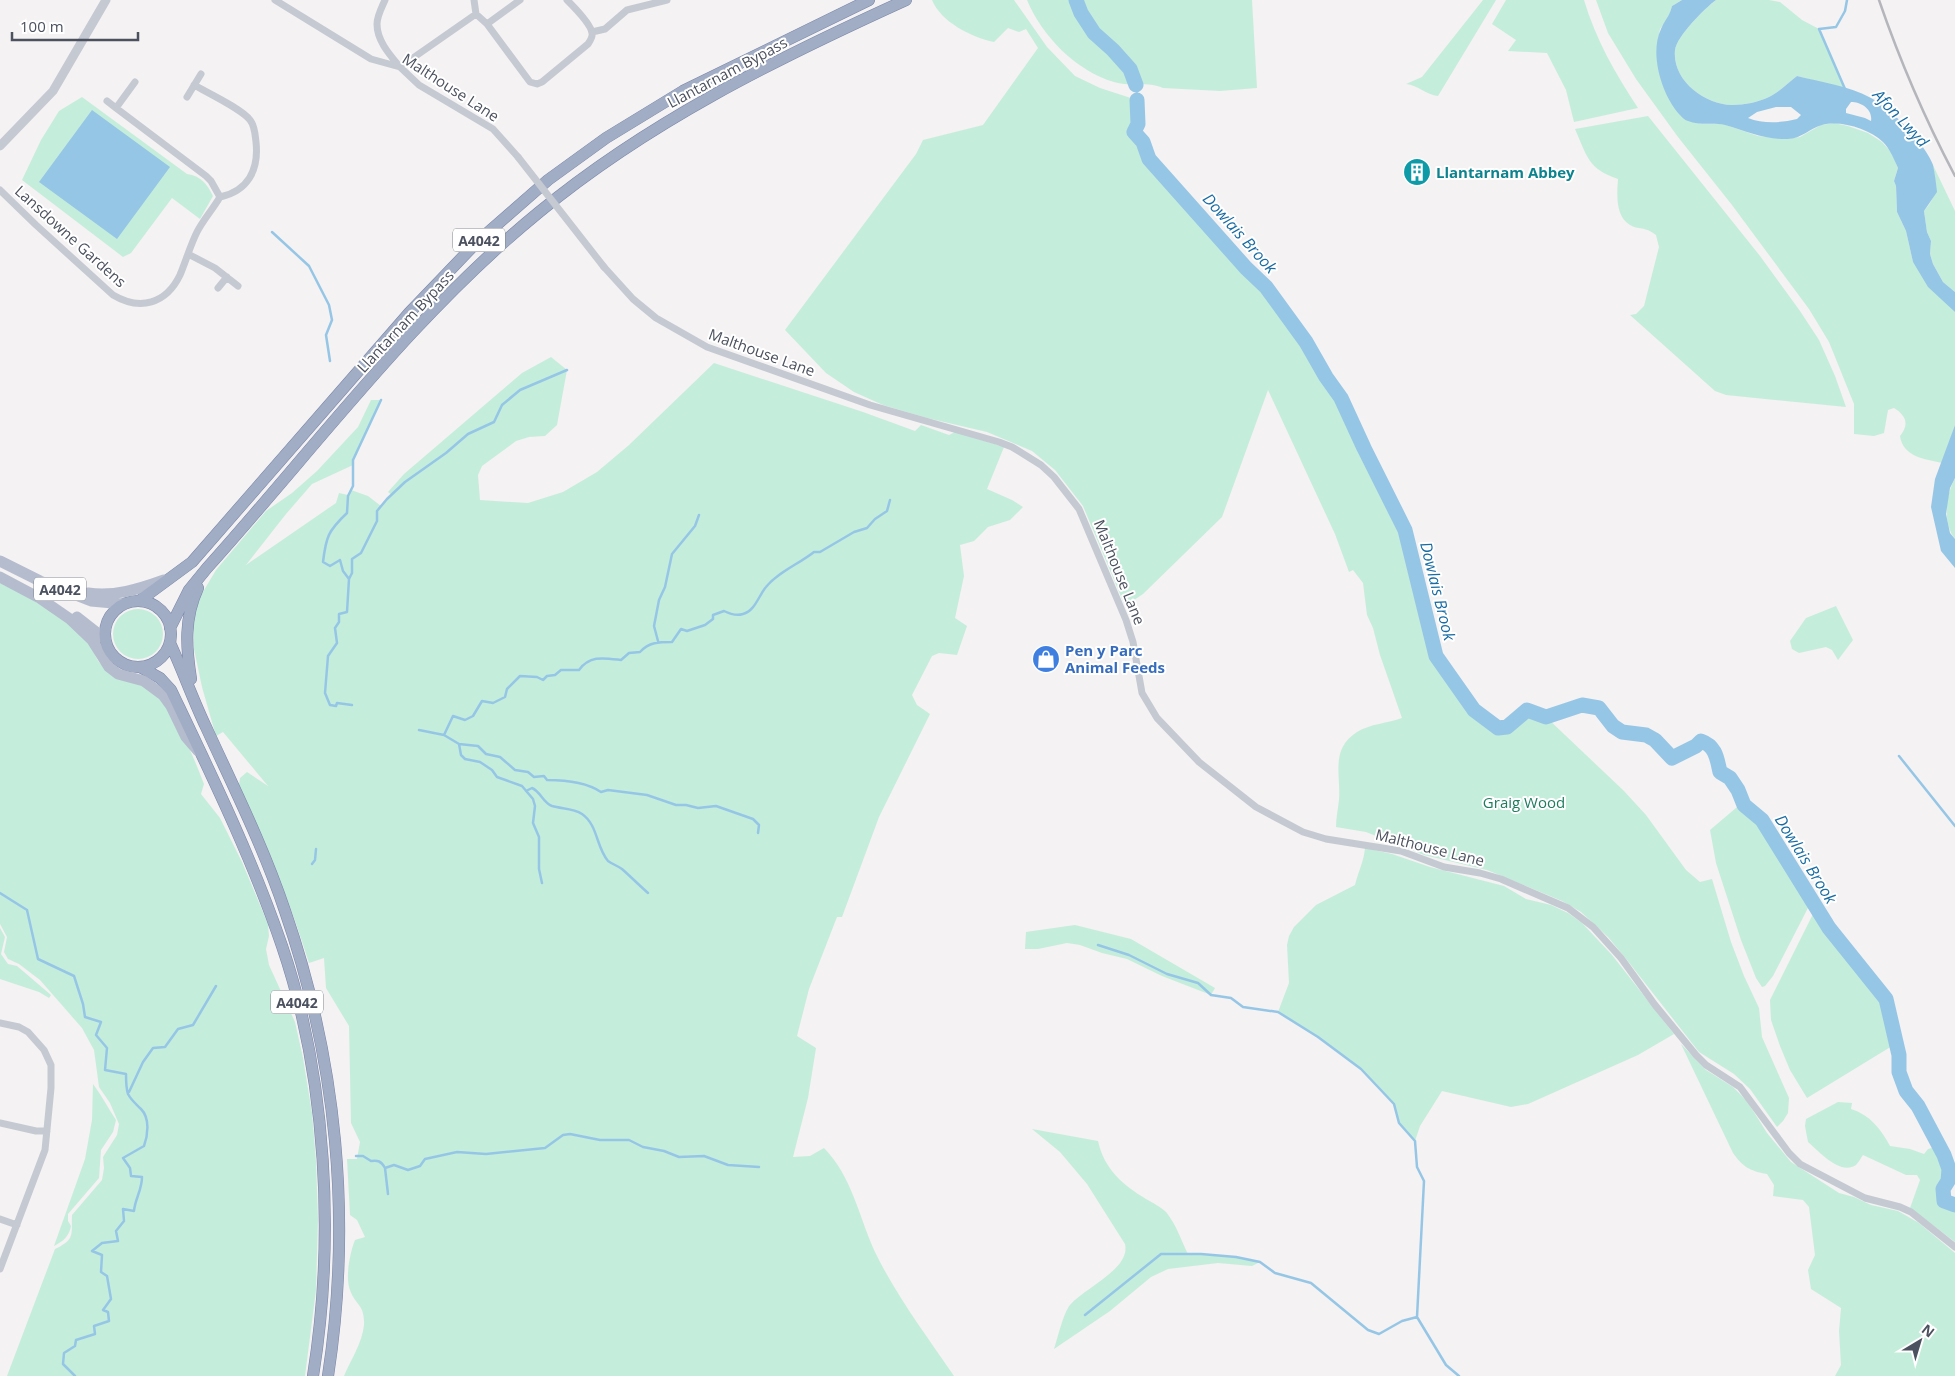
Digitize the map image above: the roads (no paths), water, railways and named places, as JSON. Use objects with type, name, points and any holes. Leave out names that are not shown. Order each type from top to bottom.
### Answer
[{"type":"highway","name":"Llantarnam Bypass","points":[[138,601],[192,562],[409,313],[477,242],[548,180],[606,138],[683,92],[869,0]]},
{"type":"highway","name":"Llantarnam Bypass","points":[[170,628],[189,590],[207,568],[417,328],[469,275],[537,213],[624,148],[691,106],[752,74],[906,0]]},
{"type":"highway","name":"A4042","points":[[195,701],[186,650],[187,623],[193,598],[207,568]]},
{"type":"highway","points":[[138,601],[149,603],[159,609],[166,617],[170,628],[170,643],[166,652],[159,660],[150,665],[140,667],[130,666],[121,662],[108,648],[105,639],[105,628],[115,610],[124,604],[138,601]]},
{"type":"highway","name":"A4042","points":[[170,643],[254,832],[285,909],[302,962],[322,1044],[333,1114],[340,1236],[335,1333],[328,1376]]},
{"type":"highway","name":"A4042","points":[[140,667],[160,678],[171,690],[247,854],[282,948],[304,1028],[314,1087],[323,1164],[325,1239],[324,1284],[313,1376]]},
{"type":"main road","name":"A4042","points":[[0,561],[91,602],[124,604]]},
{"type":"main road","name":"A4042","points":[[0,577],[71,613],[105,639]]},
{"type":"main road","points":[[66,592],[114,594],[143,588],[169,579]]},
{"type":"main road","points":[[41,599],[70,619],[92,640],[108,667],[118,674],[144,681],[163,695],[171,706],[186,737],[201,754]]},
{"type":"street","points":[[0,146],[53,91],[106,0]]},
{"type":"street","name":"Malthouse Lane","points":[[276,0],[371,59],[400,67],[419,84],[493,129],[518,157],[604,267],[633,299],[656,318],[707,348],[870,405],[999,442],[1012,447],[1040,465],[1054,477],[1079,509],[1126,620],[1133,642],[1142,693],[1148,706],[1199,762],[1256,807],[1303,832],[1326,839],[1401,851],[1444,867],[1487,875],[1568,908],[1593,927],[1620,958],[1696,1055],[1740,1087],[1789,1153],[1800,1164],[1865,1198],[1900,1207],[1911,1212],[1955,1247]]},
{"type":"street","points":[[385,0],[377,22],[378,34],[386,50],[400,67],[476,14]]},
{"type":"street","points":[[474,0],[476,14],[487,24],[530,82],[537,84],[542,82],[588,44],[592,36],[592,32],[567,0]]},
{"type":"street","points":[[487,24],[520,0]]},
{"type":"street","points":[[592,32],[605,29],[626,10],[667,0]]},
{"type":"street","points":[[188,97],[201,74]]},
{"type":"street","points":[[116,108],[136,82]]},
{"type":"street","points":[[107,101],[212,181],[220,197],[238,191],[250,178],[254,170],[257,151],[254,128],[247,116],[194,86]]},
{"type":"street","name":"Lansdowne Gardens","points":[[0,190],[113,295],[123,301],[138,304],[155,301],[162,297],[179,277],[198,230],[220,197]]},
{"type":"street","points":[[188,254],[215,268],[238,286]]},
{"type":"street","points":[[218,288],[227,277]]},
{"type":"street","points":[[0,1023],[19,1027],[28,1032],[44,1050],[51,1065],[51,1088],[45,1150],[0,1269]]},
{"type":"street","points":[[0,1123],[36,1131],[47,1131]]},
{"type":"street","points":[[0,1219],[17,1225]]},
{"type":"water","points":[[1682,0],[1716,0],[1686,30],[1675,50],[1675,61],[1684,80],[1701,95],[1711,100],[1721,104],[1732,105],[1751,103],[1773,95],[1797,76],[1854,90],[1879,103],[1898,118],[1916,138],[1933,165],[1937,192],[1924,211],[1927,232],[1931,241],[1930,254],[1943,282],[1955,292],[1955,312],[1928,287],[1913,262],[1906,231],[1897,212],[1896,186],[1894,181],[1898,168],[1888,148],[1877,137],[1854,127],[1830,124],[1818,126],[1793,139],[1771,138],[1725,125],[1702,124],[1685,120],[1679,114],[1667,96],[1659,74],[1656,50],[1661,29],[1672,6]],"holes":[[[1851,102],[1859,103],[1866,107],[1870,113],[1871,121],[1846,113],[1846,109]],[[1776,107],[1791,107],[1801,115],[1797,119],[1778,122],[1766,122],[1748,118],[1757,112]]]},
{"type":"water","points":[[92,110],[170,167],[117,239],[39,182]]},
{"type":"water","points":[[1955,425],[1955,478],[1950,488],[1946,514],[1950,533],[1955,539],[1955,568],[1941,551],[1931,507],[1935,479]]},
{"type":"waterway","name":"Dowlais Brook","points":[[1076,0],[1081,13],[1094,33],[1130,69],[1136,85]]},
{"type":"waterway","points":[[1845,89],[1819,29],[1836,27],[1845,11],[1847,0]]},
{"type":"waterway","name":"Dowlais Brook","points":[[1137,100],[1138,124],[1134,132],[1143,142],[1149,159],[1246,268],[1266,287],[1306,342],[1326,377],[1341,398],[1405,530],[1436,656],[1474,710],[1498,728],[1507,727],[1527,710],[1546,717],[1582,705],[1599,708],[1613,726],[1622,732],[1646,735],[1655,740],[1672,758],[1696,746],[1701,741],[1710,746],[1715,754],[1720,772],[1730,778],[1738,790],[1744,805],[1762,820],[1829,928],[1886,999],[1899,1055],[1899,1072],[1906,1091],[1918,1106],[1944,1155],[1949,1169],[1948,1181],[1943,1189],[1944,1201],[1955,1205]]},
{"type":"waterway","points":[[272,232],[309,266],[329,305],[332,320],[326,335],[330,361]]},
{"type":"waterway","points":[[349,579],[352,573],[352,559],[361,553],[377,521],[377,511],[387,499],[405,482],[446,453],[468,434],[494,422],[502,405],[520,390],[567,370]]},
{"type":"waterway","points":[[352,705],[337,703],[336,706],[330,705],[325,693],[328,656],[337,643],[335,628],[339,622],[339,614],[347,612],[349,579],[343,571],[340,560],[330,566],[323,562],[325,546],[329,535],[347,513],[348,496],[353,486],[353,460],[381,400]]},
{"type":"waterway","points":[[444,735],[453,716],[465,720],[473,716],[482,701],[493,703],[505,697],[507,689],[520,676],[537,677],[543,680],[547,676],[555,675],[561,670],[579,670],[583,665],[593,660],[603,658],[621,660],[629,653],[640,652],[651,644],[672,642],[681,629],[687,631],[705,625],[713,619],[713,615],[724,611],[741,615],[751,610],[766,587],[776,577],[814,552],[820,552],[854,532],[867,528],[875,519],[887,511],[890,500]]},
{"type":"waterway","points":[[658,641],[654,626],[672,554],[695,526],[699,515]]},
{"type":"waterway","points":[[419,730],[444,735],[459,744],[478,746],[486,754],[500,757],[515,770],[528,772],[534,777],[544,776],[547,780],[575,782],[601,792],[608,790],[647,795],[676,805],[698,808],[716,806],[753,819],[759,825],[758,833]]},
{"type":"waterway","points":[[459,744],[461,755],[465,759],[480,762],[492,770],[497,777],[522,786],[533,799],[535,806],[533,823],[539,837],[539,869],[542,883]]},
{"type":"waterway","points":[[1899,756],[1955,826]]},
{"type":"waterway","points":[[526,791],[532,788],[549,805],[582,814],[591,824],[608,861],[622,869],[648,893]]},
{"type":"waterway","points":[[312,864],[315,860],[316,849]]},
{"type":"waterway","points":[[0,893],[27,910],[38,959],[74,976],[85,1017],[101,1022],[96,1035],[107,1048],[105,1070],[126,1074],[128,1094],[144,1113],[147,1122],[144,1146],[123,1158],[130,1168],[131,1176],[142,1177],[134,1211],[123,1209],[124,1221],[116,1231],[118,1241],[102,1243],[92,1251],[102,1255],[101,1272],[107,1276],[111,1299],[103,1310],[108,1312],[109,1321],[94,1326],[95,1334],[76,1340],[75,1346],[64,1353],[63,1364],[75,1376]]},
{"type":"waterway","points":[[1098,945],[1129,955],[1167,974],[1198,983],[1211,995],[1231,998],[1243,1007],[1278,1012],[1318,1037],[1361,1069],[1394,1104],[1399,1123],[1415,1141],[1417,1167],[1424,1181],[1417,1317]]},
{"type":"waterway","points":[[129,1092],[143,1062],[153,1048],[165,1047],[178,1029],[193,1025],[216,986]]},
{"type":"waterway","points":[[356,1156],[363,1156],[371,1161],[379,1162],[385,1168],[394,1165],[408,1170],[420,1166],[425,1159],[457,1152],[486,1154],[545,1148],[563,1135],[570,1134],[600,1140],[629,1140],[643,1147],[664,1151],[679,1157],[704,1156],[728,1165],[759,1167]]},
{"type":"waterway","points":[[385,1168],[388,1194]]},
{"type":"waterway","points":[[1085,1315],[1161,1254],[1201,1254],[1236,1257],[1260,1262],[1275,1273],[1311,1283],[1368,1330],[1379,1334],[1402,1321],[1417,1317],[1446,1365],[1459,1376]]},
{"type":"railway","points":[[1879,0],[1914,90],[1955,176]]},
{"type":"place","name":"Llantarnam Abbey","points":[[1417,172]]},
{"type":"place","name":"Pen y Parc Animal Feeds","points":[[1046,659]]},
{"type":"water label","name":"Afon Lwyd","points":[[1901,118]]},
{"type":"park label","name":"Graig Wood","points":[[1524,802]]}]
